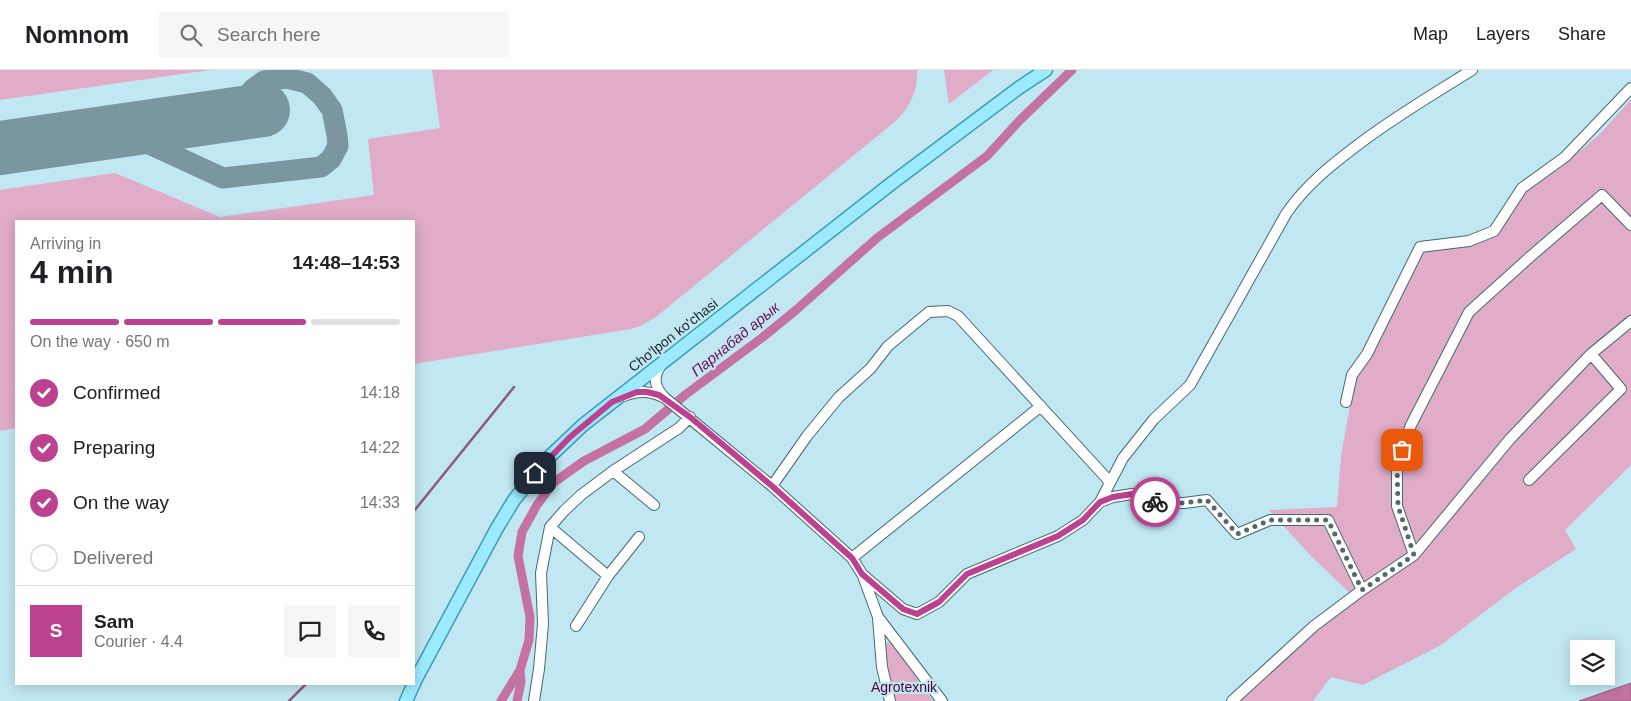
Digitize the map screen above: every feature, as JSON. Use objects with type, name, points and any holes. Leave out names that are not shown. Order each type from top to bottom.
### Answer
[{"type":"main road","name":"Cho'lpon ko'chasi","points":[[415,684],[497,528],[514,500],[558,448],[583,425],[892,183],[1020,87],[1046,70]]},
{"type":"main road","name":"Cho'lpon ko'chasi","points":[[406,701],[414,685]]},
{"type":"street","points":[[862,574],[903,609],[917,614],[939,602],[967,574],[1058,536],[1083,520],[1100,502],[1123,458],[1154,419],[1190,385],[1286,214],[1298,197],[1321,174],[1402,112],[1472,70]]},
{"type":"street","points":[[1346,402],[1352,375],[1367,354],[1420,247],[1470,241],[1494,231],[1522,188],[1565,157],[1631,88]]},
{"type":"street","points":[[1414,555],[1398,506],[1397,463],[1411,425],[1469,312],[1530,256],[1602,195],[1631,225]]},
{"type":"street","points":[[772,486],[807,436],[839,397],[870,369],[888,346],[930,312],[948,311],[958,316],[1110,482]]},
{"type":"street","points":[[1232,701],[1314,626],[1362,590],[1414,555],[1510,439],[1591,354],[1627,324],[1631,335]]},
{"type":"street","points":[[1529,480],[1621,389],[1591,354]]},
{"type":"street","points":[[664,361],[657,372],[655,384],[665,398],[772,486],[852,558],[862,574],[878,617],[882,667],[890,701]]},
{"type":"street","points":[[612,402],[637,392],[652,393],[665,398]]},
{"type":"street","points":[[852,558],[1041,406]]},
{"type":"street","points":[[534,701],[544,624],[541,573],[550,528],[564,511],[613,470],[679,428],[686,415]]},
{"type":"street","points":[[613,470],[654,505]]},
{"type":"street","points":[[1100,502],[1113,497],[1132,494],[1151,502],[1184,503],[1207,500],[1237,534],[1270,520],[1328,520],[1362,590]]},
{"type":"street","points":[[550,528],[608,576]]},
{"type":"street","points":[[576,626],[608,576],[639,537]]},
{"type":"street","points":[[878,617],[942,701]]},
{"type":"green space","points":[[0,70],[210,70],[0,100]]},
{"type":"green space","points":[[432,70],[917,70],[913,97],[897,120],[656,317],[631,329],[415,364],[415,220],[15,220],[15,428],[0,431],[0,190],[115,173],[220,217],[374,195],[368,139],[440,128]]},
{"type":"green space","points":[[944,70],[993,70],[949,104]]},
{"type":"green space","points":[[1631,99],[1631,465],[1565,530],[1576,549],[1513,590],[1441,645],[1363,685],[1331,677],[1313,701],[1238,701],[1355,598],[1311,556],[1269,510],[1337,507],[1341,457],[1357,365],[1421,250],[1496,234],[1527,191],[1560,168],[1601,133]]},
{"type":"green space","name":"Agrotexnik","points":[[891,641],[933,701],[892,701],[883,646]]},
{"type":"shaded area","points":[[1631,683],[1631,701],[1579,701]]},
{"type":"waterway","name":"Парнабад арык","points":[[517,701],[521,682],[520,670],[529,640],[530,617],[518,556],[522,532],[537,505],[553,483],[584,461],[645,429],[685,395],[763,337],[877,238],[987,156],[1020,120],[1072,70]]},
{"type":"waterway","points":[[415,510],[514,387]]},
{"type":"waterway","name":"Парнабад арык","points":[[501,701],[520,670]]},
{"type":"waterway","points":[[289,701],[305,685]]},
{"type":"taxiway","points":[[109,133],[125,134],[134,137],[223,178],[321,167],[331,159],[338,146],[332,110],[322,96],[307,83],[287,78],[264,81],[253,89],[242,102],[216,117]]},
{"type":"runway","points":[[0,148],[263,110]]},
{"type":"way so far","points":[[1155,502],[1184,503],[1207,500],[1237,534],[1270,520],[1328,520],[1362,590],[1414,555],[1398,506],[1397,463],[1402,450]]},
{"type":"route","points":[[535,473],[583,425],[612,402],[632,392],[647,392],[659,395],[690,417],[772,486],[852,558],[862,574],[903,609],[917,614],[939,602],[967,574],[1058,536],[1083,520],[1100,502],[1113,497],[1132,494],[1155,502]]}]
